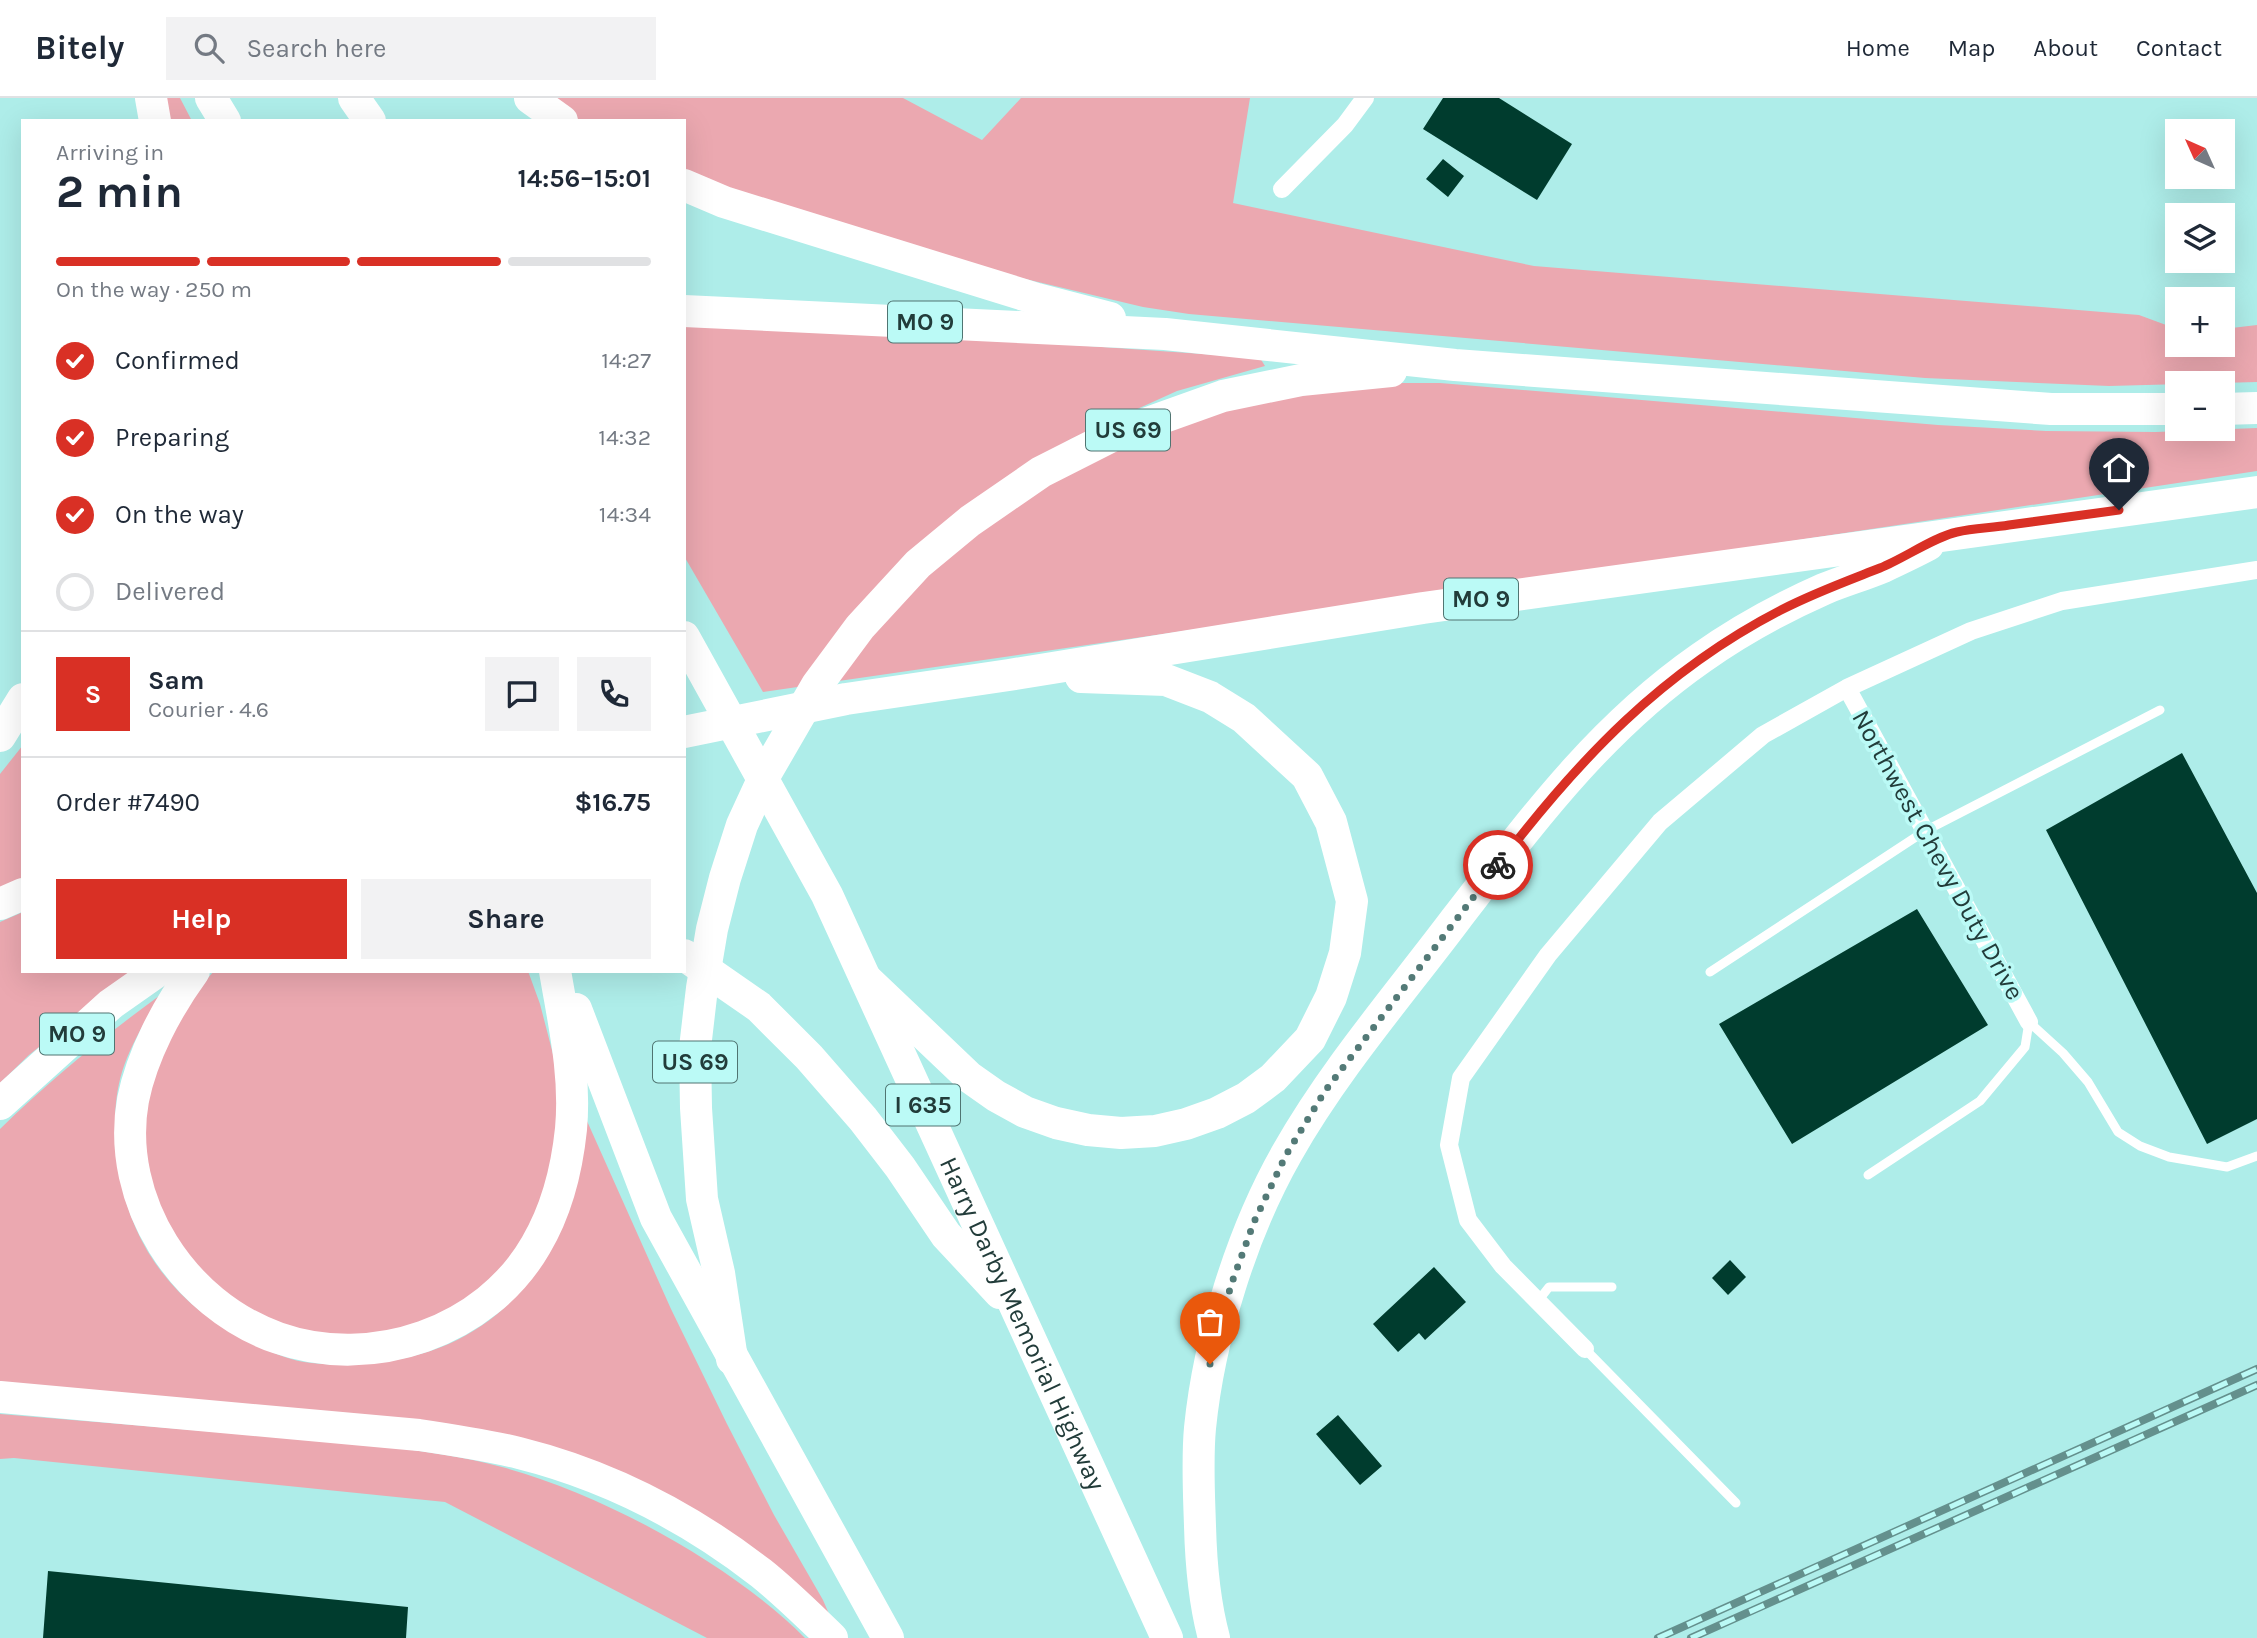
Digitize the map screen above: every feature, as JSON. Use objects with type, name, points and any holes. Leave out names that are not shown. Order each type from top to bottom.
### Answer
[{"type":"highway","points":[[151,98],[155,119]]},
{"type":"highway","points":[[211,98],[224,119]]},
{"type":"highway","points":[[355,98],[369,119]]},
{"type":"highway","points":[[530,98],[559,119]]},
{"type":"highway","points":[[686,186],[724,202],[1037,299],[1165,334]]},
{"type":"highway","name":"MO 9","points":[[686,311],[1165,334],[1455,365],[2050,409],[2165,409]]},
{"type":"highway","name":"US 69","points":[[732,1359],[719,1273],[702,1199],[695,1048],[702,988],[712,929],[742,825],[766,773],[817,685],[860,627],[918,564],[971,521],[1041,472],[1114,435],[1223,396],[1301,380],[1455,365]]},
{"type":"highway","points":[[2235,409],[2257,408]]},
{"type":"highway","name":"MO 9","points":[[686,732],[846,699],[1423,608],[2257,492]]},
{"type":"highway","points":[[1214,1638],[1205,1606],[1199,1494],[1200,1428],[1210,1364],[1231,1285],[1254,1222],[1286,1155],[1325,1091],[1542,807],[1622,722],[1691,666],[1741,632],[1816,593],[1884,567],[1954,533]]},
{"type":"highway","name":"Harry Darby Memorial Highway","points":[[686,641],[827,895],[1167,1638]]},
{"type":"highway","points":[[866,979],[969,1077],[996,1096],[1025,1112],[1056,1123],[1121,1133],[1186,1124],[1217,1113],[1246,1098],[1273,1078],[1310,1039],[1331,997],[1345,953],[1352,901],[1331,822],[1307,776],[1244,718],[1210,697],[1166,680],[1009,675]]},
{"type":"highway","points":[[0,736],[21,702]]},
{"type":"highway","points":[[0,755],[21,729]]},
{"type":"highway","points":[[0,904],[21,895]]},
{"type":"highway","points":[[686,956],[759,1007],[809,1057],[900,1167],[946,1235],[1020,1315]]},
{"type":"highway","name":"MO 9","points":[[0,1104],[111,1004],[155,973]]},
{"type":"highway","points":[[193,973],[163,1021],[146,1059],[134,1098],[131,1143],[135,1174],[145,1210],[162,1245],[180,1269],[200,1292],[224,1311],[250,1327],[278,1338],[338,1350],[369,1350],[428,1336],[481,1307],[524,1264],[537,1245],[556,1197],[571,1130],[569,1050],[555,973]]},
{"type":"highway","points":[[563,973],[656,1218],[888,1638]]},
{"type":"highway","points":[[0,1397],[419,1435],[520,1453],[628,1491],[668,1512],[727,1547],[764,1575],[832,1638]]},
{"type":"street","points":[[1282,189],[1345,125],[1365,98]]},
{"type":"street","points":[[1586,1349],[1503,1266],[1468,1220],[1450,1145],[1461,1079],[1548,955],[1660,822],[1763,735],[1847,688],[1971,631],[2062,601],[2257,570]]},
{"type":"street","name":"Northwest Chevy Duty Drive","points":[[1847,688],[2029,1022]]},
{"type":"lane","points":[[1710,972],[1925,831],[2160,710]]},
{"type":"lane","points":[[2029,1022],[2063,1053],[2088,1082],[2118,1132],[2140,1146],[2169,1157],[2227,1167],[2257,1156]]},
{"type":"lane","points":[[1868,1175],[1980,1101],[2025,1047],[2029,1022]]},
{"type":"lane","points":[[1538,1301],[1549,1287],[1612,1287]]},
{"type":"lane","points":[[1586,1349],[1736,1503]]},
{"type":"shaded area","points":[[158,98],[180,98],[191,119],[163,119]]},
{"type":"shaded area","points":[[543,98],[903,98],[982,140],[1021,98],[1250,98],[1233,203],[1534,266],[2139,315],[2165,325],[2165,357],[2235,357],[2235,328],[2257,325],[2257,382],[2235,383],[2235,371],[2165,371],[2165,384],[2109,386],[1925,378],[1189,314],[1143,307],[1013,276],[686,177],[686,119],[573,119]]},
{"type":"shaded area","points":[[686,318],[1260,358],[1265,366],[1177,391],[1071,439],[1017,471],[913,586],[990,521],[1086,462],[1227,407],[1385,383],[1440,383],[1938,425],[2046,431],[2165,432],[2165,441],[2235,441],[2235,429],[2257,428],[2257,471],[763,692],[686,559]]},
{"type":"shaded area","points":[[21,748],[21,883],[0,891],[0,774]]},
{"type":"shaded area","points":[[21,913],[21,973],[132,973],[29,1055],[0,1083],[0,922]]},
{"type":"shaded area","points":[[212,973],[529,973],[554,1058],[560,1122],[548,1193],[512,1259],[459,1309],[393,1334],[326,1336],[266,1320],[203,1277],[158,1212],[143,1138],[154,1065],[187,1002]]},
{"type":"shaded area","points":[[159,996],[122,1072],[115,1111],[116,1151],[127,1205],[137,1230],[149,1254],[182,1295],[224,1328],[249,1342],[304,1362],[350,1364],[396,1360],[449,1344],[482,1326],[497,1314],[528,1282],[543,1261],[565,1219],[573,1196],[587,1121],[671,1309],[727,1424],[832,1621],[611,1475],[0,1388],[0,1129],[77,1060]]},
{"type":"shaded area","points":[[0,1414],[387,1446],[502,1467],[582,1495],[664,1535],[741,1584],[805,1638],[707,1638],[445,1502],[14,1458],[0,1459]]},
{"type":"building","points":[[1443,98],[1499,98],[1572,144],[1537,200],[1423,129]]},
{"type":"building","points":[[1443,159],[1464,176],[1448,197],[1426,179]]},
{"type":"building","points":[[2182,753],[2257,893],[2257,1119],[2207,1144],[2046,830]]},
{"type":"building","points":[[1917,909],[1988,1025],[1792,1144],[1719,1024]]},
{"type":"building","points":[[1730,1260],[1746,1277],[1728,1295],[1712,1278]]},
{"type":"building","points":[[1434,1267],[1466,1302],[1425,1340],[1419,1333],[1398,1352],[1373,1324]]},
{"type":"building","points":[[1338,1415],[1382,1466],[1360,1485],[1316,1434]]},
{"type":"building","points":[[48,1571],[408,1607],[406,1638],[43,1638]]},
{"type":"railway","points":[[1658,1638],[2257,1369]]},
{"type":"railway","points":[[1691,1638],[2257,1385]]},
{"type":"way so far","points":[[1210,1364],[1231,1285],[1254,1222],[1286,1155],[1325,1091],[1498,865]]},
{"type":"route","points":[[1498,865],[1542,807],[1622,722],[1701,658],[1741,632],[1827,588],[1884,567],[1954,533],[2119,510]]}]
